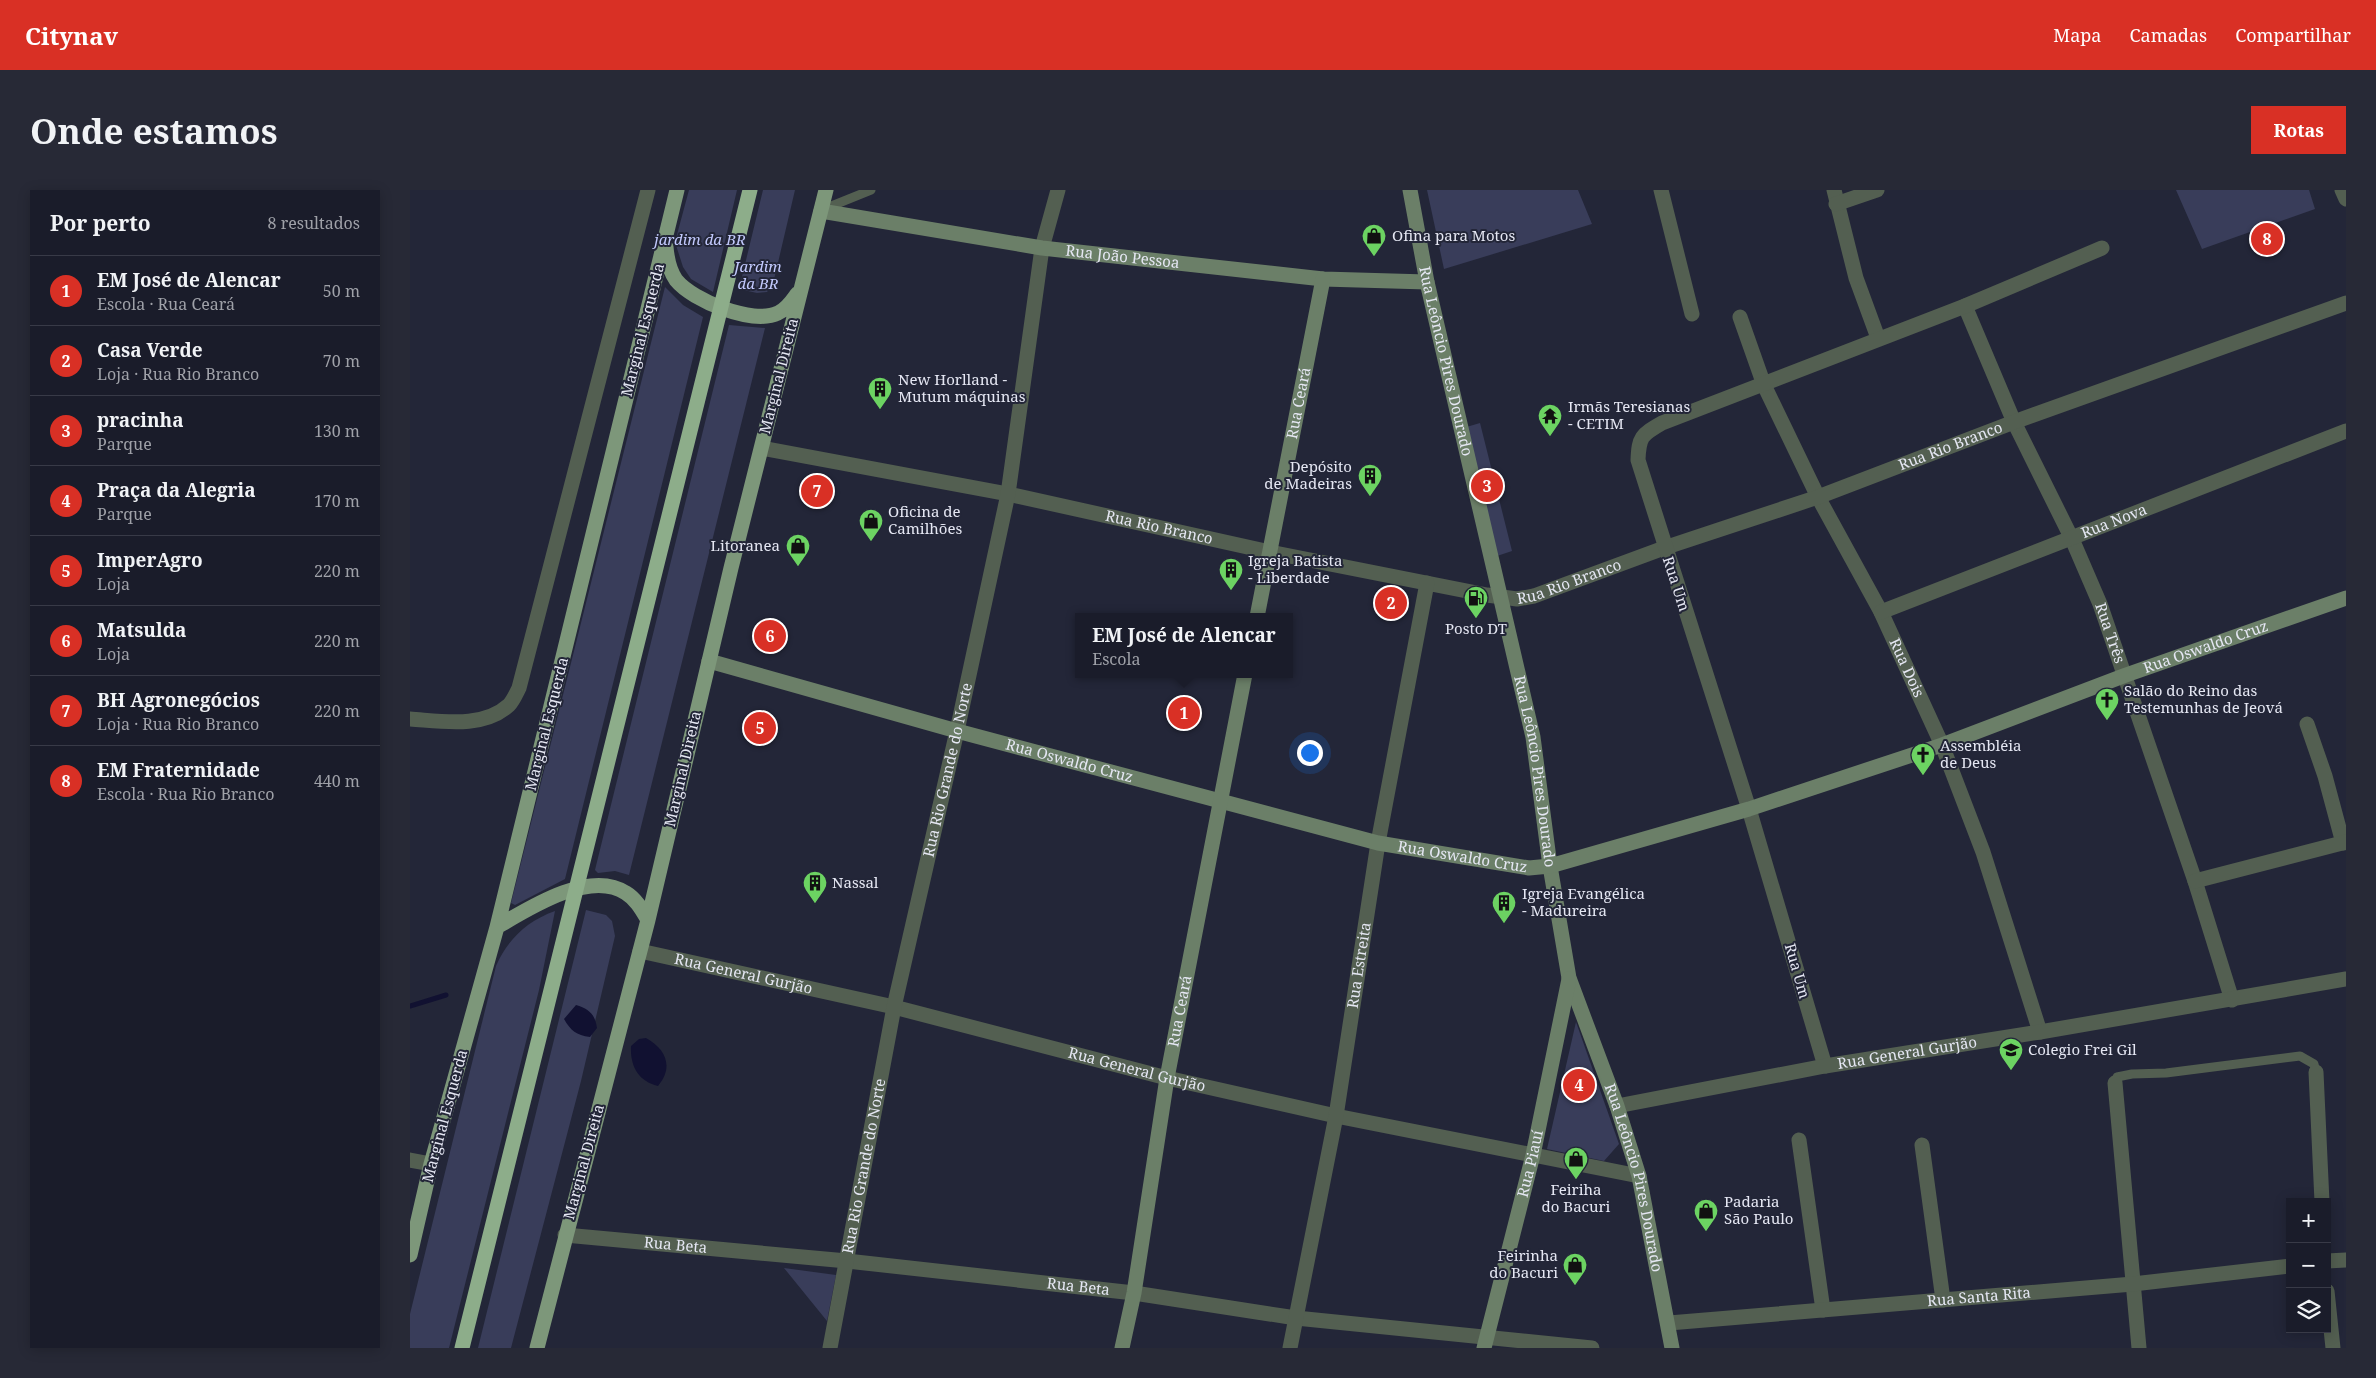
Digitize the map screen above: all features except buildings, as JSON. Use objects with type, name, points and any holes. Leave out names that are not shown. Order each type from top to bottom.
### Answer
[{"type":"highway","points":[[462,1348],[750,190]]},
{"type":"main road","name":"Marginal Esquerda","points":[[410,1255],[431,1164],[497,927],[677,190]]},
{"type":"main road","name":"Marginal Direita","points":[[537,1348],[648,920],[709,661],[826,190]]},
{"type":"main road","points":[[665,240],[668,263],[675,278],[691,294],[721,307],[753,316],[778,314],[787,307],[800,290]]},
{"type":"main road","points":[[497,927],[520,914],[590,884],[614,887],[632,898],[648,920]]},
{"type":"street","points":[[410,719],[466,722],[500,712],[510,704],[519,688],[648,190]]},
{"type":"street","name":"Rua Rio Grande do Norte","points":[[830,1348],[894,1007],[957,731],[1008,494],[1042,248],[1058,190]]},
{"type":"street","name":"Rua Leôncio Pires Dourado","points":[[1410,190],[1427,282],[1533,737],[1550,866],[1569,978],[1617,1106],[1638,1176],[1672,1348]]},
{"type":"street","points":[[1661,190],[1692,314]]},
{"type":"street","points":[[1877,190],[1835,197],[1856,278],[1878,338]]},
{"type":"street","points":[[2342,190],[2346,199]]},
{"type":"street","name":"Rua João Pessoa","points":[[821,210],[1042,248],[1323,279],[1427,282]]},
{"type":"street","name":"Rua Um","points":[[1825,1066],[1749,808],[1664,548],[1638,460],[1638,442],[1642,436],[1662,423],[1965,306],[2102,248]]},
{"type":"street","name":"Rua Ceará","points":[[1258,613],[1323,279]]},
{"type":"street","name":"Rua Rio Branco","points":[[762,448],[1008,494],[1270,552],[1500,598],[1517,599],[1534,596],[1664,548],[1818,497],[2014,422],[2346,303]]},
{"type":"street","name":"Rua Três","points":[[1965,306],[2014,422],[2072,539],[2100,604],[2195,880],[2232,1000]]},
{"type":"street","name":"Rua Dois","points":[[1740,317],[1764,385],[1818,497],[1881,612],[1942,745],[1983,852],[2040,1032]]},
{"type":"street","name":"Rua Nova","points":[[1881,612],[2346,431]]},
{"type":"street","name":"Rua Estreita","points":[[1290,1348],[1336,1116],[1378,843],[1427,583]]},
{"type":"street","name":"Rua Oswaldo Cruz","points":[[709,661],[957,731],[1378,843],[1529,868],[1550,866],[1749,808],[1942,745],[2126,675],[2346,598]]},
{"type":"street","name":"Rua Ceará","points":[[1122,1348],[1134,1293],[1167,1078],[1244,678]]},
{"type":"street","points":[[2195,880],[2344,842],[2326,776],[2307,724]]},
{"type":"street","name":"Rua General Gurjão","points":[[640,951],[894,1007],[1167,1078],[1336,1116],[1638,1176]]},
{"type":"street","name":"Rua Piauí","points":[[1485,1342],[1533,1155],[1569,978]]},
{"type":"street","name":"Rua General Gurjão","points":[[1617,1106],[1825,1066],[2232,1000],[2346,979]]},
{"type":"street","points":[[2316,1072],[2322,1198]]},
{"type":"street","points":[[2115,1083],[2139,1348]]},
{"type":"street","points":[[1799,1140],[1823,1310]]},
{"type":"street","points":[[1922,1145],[1942,1300]]},
{"type":"street","points":[[410,1160],[431,1164]]},
{"type":"street","name":"Rua Beta","points":[[565,1235],[847,1261],[1134,1293],[1296,1318],[1485,1342],[1592,1348]]},
{"type":"street","points":[[2331,1261],[2346,1260]]},
{"type":"street","name":"Rua Santa Rita","points":[[1668,1323],[2133,1284],[2286,1266]]},
{"type":"street","points":[[2331,1329],[2333,1348]]},
{"type":"lane","points":[[821,210],[871,190]]},
{"type":"lane","points":[[2115,1083],[2117,1077],[2132,1074],[2166,1073],[2300,1056],[2314,1064],[2316,1072]]},
{"type":"green space","name":"jardim da BR","points":[[689,190],[737,190],[713,292],[691,279],[683,267],[675,242]]},
{"type":"green space","name":"Jardim da BR","points":[[763,190],[795,190],[773,284],[767,292],[757,293],[739,289]]},
{"type":"green space","points":[[1427,190],[1578,190],[1592,224],[1444,269]]},
{"type":"green space","points":[[2176,190],[2309,190],[2315,209],[2202,249]]},
{"type":"green space","points":[[665,287],[683,305],[703,317],[565,879],[515,905],[511,903]]},
{"type":"green space","points":[[729,325],[765,328],[629,875],[615,871],[598,873],[595,870]]},
{"type":"green space","points":[[1480,423],[1512,551],[1494,557],[1463,428]]},
{"type":"green space","points":[[586,910],[606,915],[612,921],[615,936],[581,1081],[511,1348],[478,1348]]},
{"type":"green space","points":[[555,911],[539,990],[449,1348],[410,1348],[410,1314],[496,966],[506,947],[520,932],[536,920]]},
{"type":"green space","points":[[1576,1022],[1619,1144],[1604,1161],[1547,1149]]},
{"type":"green space","points":[[784,1268],[836,1275],[827,1321]]},
{"type":"shaded area","points":[[576,1005],[588,1010],[595,1019],[597,1028],[590,1037],[574,1032],[564,1019]]},
{"type":"shaded area","points":[[646,1038],[659,1047],[666,1059],[666,1072],[658,1086],[651,1084],[640,1076],[632,1060],[631,1046],[639,1039]]},
{"type":"waterway","points":[[410,1006],[446,995]]},
{"type":"place","name":"EM Fraternidade","points":[[2267,239]]},
{"type":"place","name":"Ofina para Motos","points":[[1374,257]]},
{"type":"place","name":"New Horlland - Mutum máquinas","points":[[880,410]]},
{"type":"place","name":"Irmãs Teresianas - CETIM","points":[[1550,437]]},
{"type":"place","name":"pracinha","points":[[1487,486]]},
{"type":"place","name":"BH Agronegócios","points":[[817,491]]},
{"type":"place","name":"Depósito de Madeiras","points":[[1370,497]]},
{"type":"place","name":"Oficina de Camilhões","points":[[871,542]]},
{"type":"place","name":"Litoranea","points":[[798,567]]},
{"type":"place","name":"Igreja Batista - Liberdade","points":[[1231,591]]},
{"type":"place","name":"Casa Verde","points":[[1391,603]]},
{"type":"place","name":"Posto DT","points":[[1476,619]]},
{"type":"place","name":"Matsulda","points":[[770,636]]},
{"type":"place","name":"EM José de Alencar","points":[[1184,713]]},
{"type":"place","name":"Salão do Reino das Testemunhas de Jeová","points":[[2107,721]]},
{"type":"place","name":"ImperAgro","points":[[760,728]]},
{"type":"place","name":"Assembléia de Deus","points":[[1923,776]]},
{"type":"place","name":"Nassal","points":[[815,904]]},
{"type":"place","name":"Igreja Evangélica - Madureira","points":[[1504,924]]},
{"type":"place","name":"Colegio Frei Gil","points":[[2011,1071]]},
{"type":"place","name":"Praça da Alegria","points":[[1579,1085]]},
{"type":"place","name":"Feiriha do Bacuri","points":[[1576,1180]]},
{"type":"place","name":"Padaria São Paulo","points":[[1706,1232]]},
{"type":"place","name":"Feirinha do Bacuri","points":[[1575,1286]]}]
